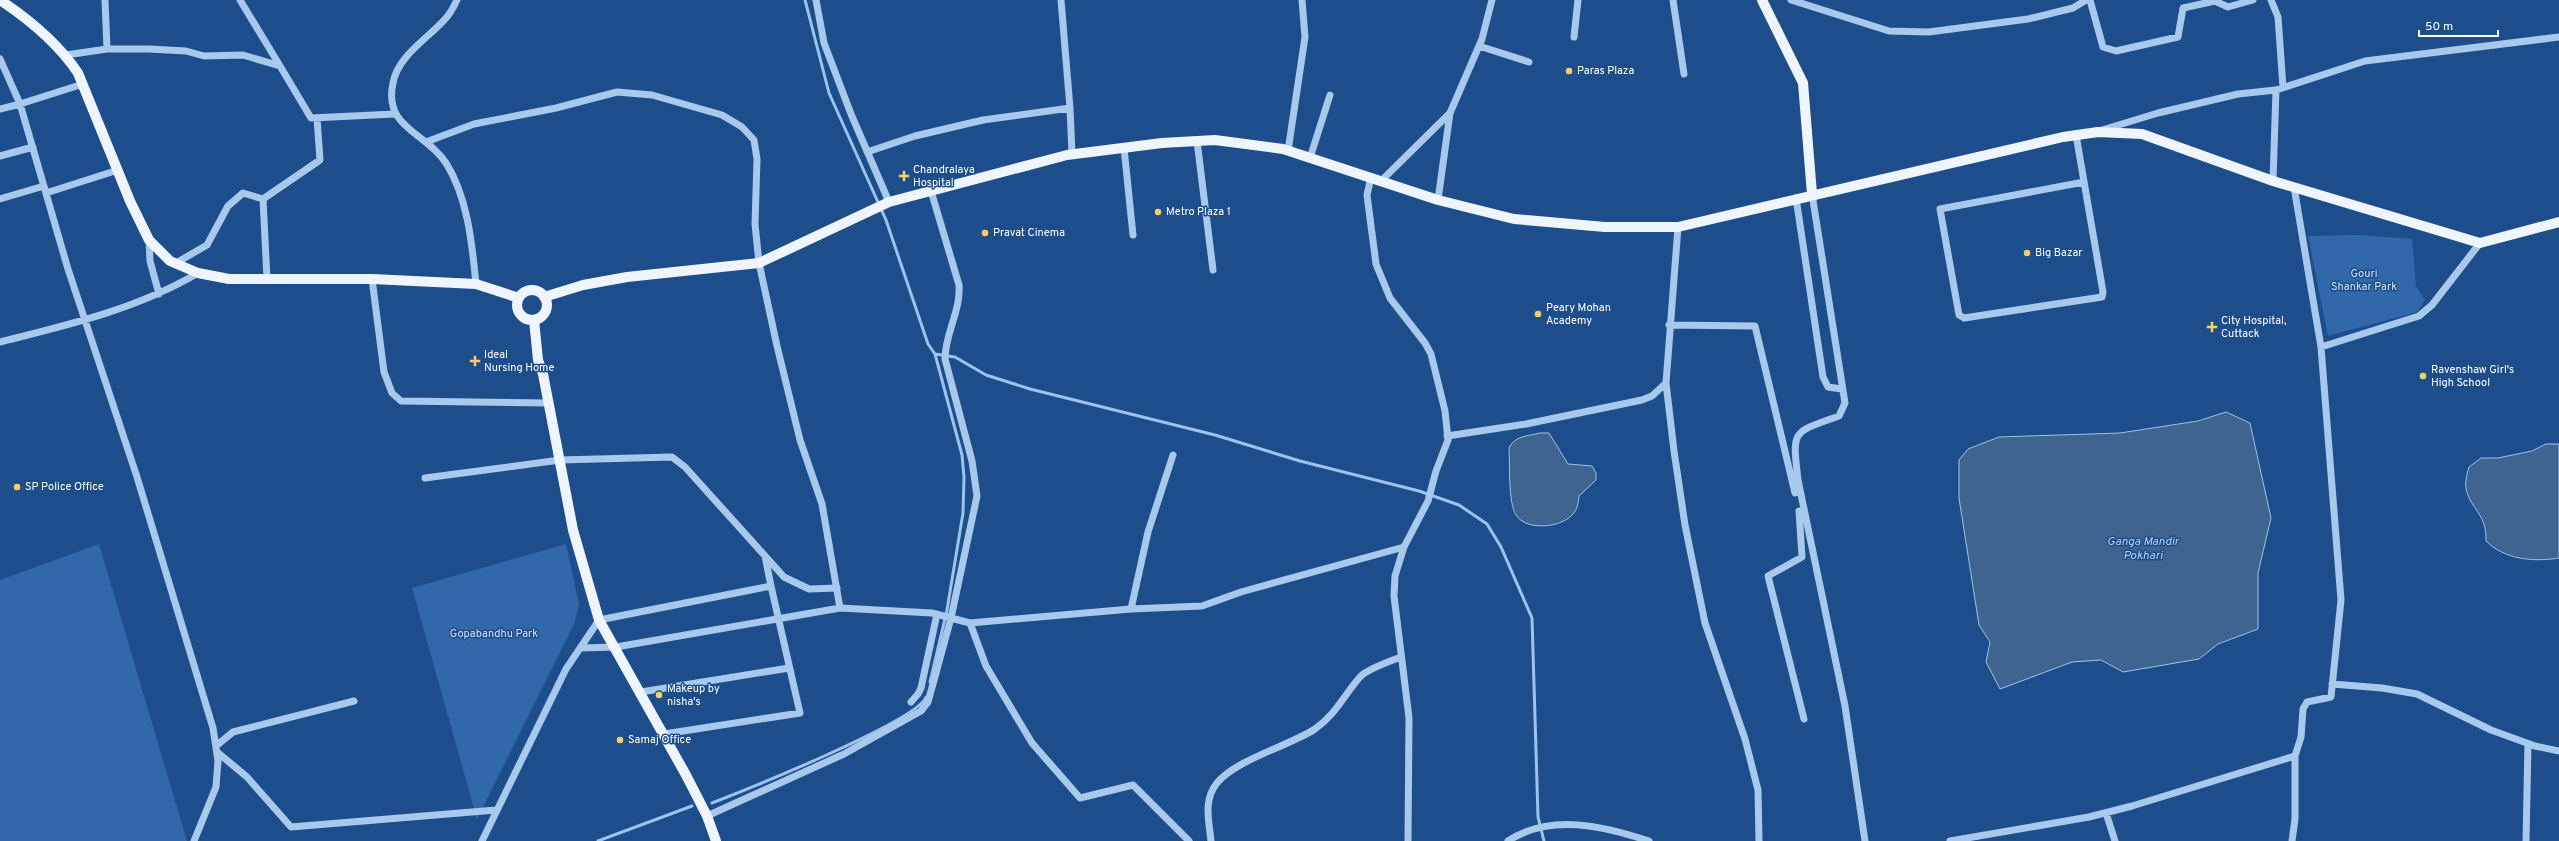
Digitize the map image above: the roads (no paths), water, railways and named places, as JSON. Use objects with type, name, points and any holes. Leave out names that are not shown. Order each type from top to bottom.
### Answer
[{"type":"main road","points":[[0,0],[49,38],[66,55],[83,84],[118,170],[149,240],[170,261],[198,273],[229,278],[372,279],[476,284],[519,298]]},
{"type":"main road","points":[[1762,0],[1803,83],[1812,194]]},
{"type":"main road","points":[[544,297],[582,285],[627,277],[759,263],[886,204],[1072,154],[1215,140],[1288,151],[1382,180],[1438,200],[1514,219],[1605,227],[1678,227],[1812,194],[2076,135],[2098,132],[2142,134],[2273,181],[2480,243],[2559,222]]},
{"type":"main road","points":[[533,290],[544,297],[546,310],[540,318],[534,320],[527,319],[520,314],[517,308],[519,298],[526,291],[533,290]]},
{"type":"main road","points":[[534,320],[538,360],[549,403],[573,530],[599,620],[616,647],[664,734],[707,816],[716,841]]},
{"type":"street","points":[[105,0],[107,49]]},
{"type":"street","points":[[240,0],[311,118],[395,114]]},
{"type":"street","points":[[457,0],[447,18],[423,38],[402,64],[393,83],[392,107],[397,119],[437,150],[447,164],[461,199],[471,239],[476,284]]},
{"type":"street","points":[[816,0],[824,43],[886,204]]},
{"type":"street","points":[[1061,0],[1070,108],[1072,154]]},
{"type":"street","points":[[1288,151],[1305,36],[1302,0]]},
{"type":"street","points":[[1438,200],[1450,113],[1479,46],[1492,0]]},
{"type":"street","points":[[1574,37],[1578,0]]},
{"type":"street","points":[[1674,0],[1684,74]]},
{"type":"street","points":[[1791,0],[1889,31],[1929,32],[2028,20],[2073,8],[2086,0]]},
{"type":"street","points":[[2090,0],[2103,47],[2116,51],[2178,37],[2183,8],[2215,0],[2228,7],[2253,0]]},
{"type":"street","points":[[2271,0],[2278,17],[2279,89],[2273,181]]},
{"type":"street","points":[[2098,132],[2158,113],[2223,97],[2279,89],[2365,61],[2559,37]]},
{"type":"street","points":[[1479,46],[1530,62]]},
{"type":"street","points":[[66,55],[107,49],[186,51],[204,56],[243,55],[280,66]]},
{"type":"street","points":[[0,58],[20,104],[45,189],[202,690],[216,749],[216,787],[194,841]]},
{"type":"street","points":[[0,109],[83,84]]},
{"type":"street","points":[[426,142],[474,124],[556,108],[617,92],[652,95],[722,115],[742,127],[754,140],[757,159],[755,224],[759,263],[776,346],[800,440],[822,504],[840,608]]},
{"type":"street","points":[[1310,158],[1330,95]]},
{"type":"street","points":[[867,152],[915,136],[983,120],[1070,108]]},
{"type":"street","points":[[1382,180],[1450,113]]},
{"type":"street","points":[[263,199],[320,160],[317,118]]},
{"type":"street","points":[[2076,135],[2084,182],[2102,297],[1964,318],[1959,315],[1940,209],[2084,182]]},
{"type":"street","points":[[1197,141],[1213,270]]},
{"type":"street","points":[[0,156],[33,147]]},
{"type":"street","points":[[1124,148],[1132,235]]},
{"type":"street","points":[[0,199],[118,170]]},
{"type":"street","points":[[1371,177],[1367,195],[1376,264],[1390,298],[1431,354],[1445,411],[1447,436],[1428,501],[1404,547],[1395,576],[1394,596],[1409,718],[1408,841]]},
{"type":"street","points":[[2292,841],[2295,819],[2295,756],[2301,737],[2302,709],[2307,702],[2331,697],[2341,600],[2321,347],[2294,187]]},
{"type":"street","points":[[707,816],[838,758],[921,711],[932,694],[951,618],[977,496],[971,454],[945,360],[945,348],[960,297],[959,285],[931,191]]},
{"type":"street","points":[[176,263],[207,245],[228,206],[244,193],[263,199]]},
{"type":"street","points":[[1812,194],[1845,403],[1839,416],[1803,429],[1796,435],[1794,445],[1798,480],[1845,706],[1865,841]]},
{"type":"street","points":[[1796,198],[1823,377],[1828,387],[1842,389]]},
{"type":"street","points":[[263,199],[267,279]]},
{"type":"street","points":[[1678,227],[1669,325],[1666,383],[1684,525],[1705,623],[1745,740],[1758,790],[1759,841]]},
{"type":"street","points":[[149,240],[150,261],[159,294]]},
{"type":"street","points":[[2321,347],[2419,316],[2432,305],[2480,243]]},
{"type":"street","points":[[0,342],[86,320],[159,294],[198,273]]},
{"type":"street","points":[[372,279],[384,372],[392,393],[401,401],[549,403]]},
{"type":"street","points":[[1669,325],[1755,326],[1801,518],[1802,557],[1768,576],[1804,719]]},
{"type":"street","points":[[1447,436],[1526,424],[1642,400],[1652,396],[1666,383]]},
{"type":"street","points":[[1131,609],[1148,532],[1173,455]]},
{"type":"street","points":[[425,478],[560,460],[672,457],[685,467],[765,554],[784,577],[808,590],[837,588]]},
{"type":"street","points":[[581,648],[616,647],[840,608],[892,609],[936,614],[970,623],[1131,609],[1202,606],[1241,592],[1404,547]]},
{"type":"street","points":[[664,734],[800,713],[778,619],[765,554]]},
{"type":"street","points":[[482,841],[566,669],[599,620],[771,586]]},
{"type":"street","points":[[911,702],[921,688],[936,614]]},
{"type":"street","points":[[970,623],[986,666],[1032,743],[1080,798],[1133,785],[1189,841]]},
{"type":"street","points":[[1211,841],[1207,803],[1217,783],[1230,772],[1280,744],[1314,729],[1339,707],[1361,676],[1401,657]]},
{"type":"street","points":[[641,692],[789,668]]},
{"type":"street","points":[[2332,684],[2382,688],[2417,694],[2491,730],[2528,744],[2559,751]]},
{"type":"street","points":[[216,749],[233,732],[354,701]]},
{"type":"street","points":[[2526,841],[2528,744]]},
{"type":"street","points":[[216,749],[247,777],[291,828],[496,810]]},
{"type":"street","points":[[1950,841],[2106,813],[2295,756]]},
{"type":"street","points":[[2106,813],[2115,841]]},
{"type":"street","points":[[1508,841],[1531,828],[1549,825],[1598,827],[1649,841]]},
{"type":"water","name":"Ganga Mandir Pokhari","points":[[2226,412],[2250,423],[2271,518],[2258,573],[2258,629],[2218,644],[2199,659],[2123,672],[2101,660],[2072,662],[2000,689],[1986,662],[1990,642],[1979,625],[1959,498],[1959,460],[1968,449],[1999,437],[2120,433],[2198,421]]},
{"type":"water","points":[[1540,433],[1549,433],[1568,464],[1592,466],[1596,473],[1596,480],[1579,496],[1577,508],[1572,515],[1560,523],[1543,526],[1527,524],[1516,515],[1513,509],[1510,483],[1509,448],[1511,444],[1522,437]]},
{"type":"water","points":[[2546,444],[2559,444],[2559,558],[2540,560],[2511,556],[2502,552],[2486,541],[2484,524],[2471,502],[2466,489],[2466,478],[2469,467],[2481,458],[2498,458],[2532,451]]},
{"type":"waterway","points":[[805,0],[829,93],[886,220],[928,344],[935,354],[962,455],[964,477],[963,513],[947,610],[930,682]]},
{"type":"waterway","points":[[935,354],[955,357],[986,375],[1030,389],[1215,435],[1300,461],[1419,491],[1459,505],[1487,524],[1501,547],[1532,618],[1538,817],[1544,841]]},
{"type":"waterway","points":[[712,803],[791,771],[863,738],[894,722],[916,708],[926,697]]},
{"type":"waterway","points":[[598,841],[692,806]]},
{"type":"place","name":"Paras Plaza","points":[[1569,71]]},
{"type":"place","name":"Chandralaya Hospital","points":[[904,176]]},
{"type":"place","name":"Metro Plaza 1","points":[[1158,212]]},
{"type":"place","name":"Pravat Cinema","points":[[985,233]]},
{"type":"place","name":"Big Bazar","points":[[2027,253]]},
{"type":"place","name":"Peary Mohan Academy","points":[[1538,314]]},
{"type":"place","name":"City Hospital, Cuttack","points":[[2212,327]]},
{"type":"place","name":"Ideal Nursing Home","points":[[475,361]]},
{"type":"place","name":"Ravenshaw Girl's High School","points":[[2423,376]]},
{"type":"place","name":"SP Police Office","points":[[17,487]]},
{"type":"place","name":"Makeup by nisha's","points":[[659,695]]},
{"type":"place","name":"Samaj Office","points":[[620,740]]},
{"type":"park label","name":"Gouri Shankar Park","points":[[2364,280]]},
{"type":"park label","name":"Gopabandhu Park","points":[[494,634]]}]
